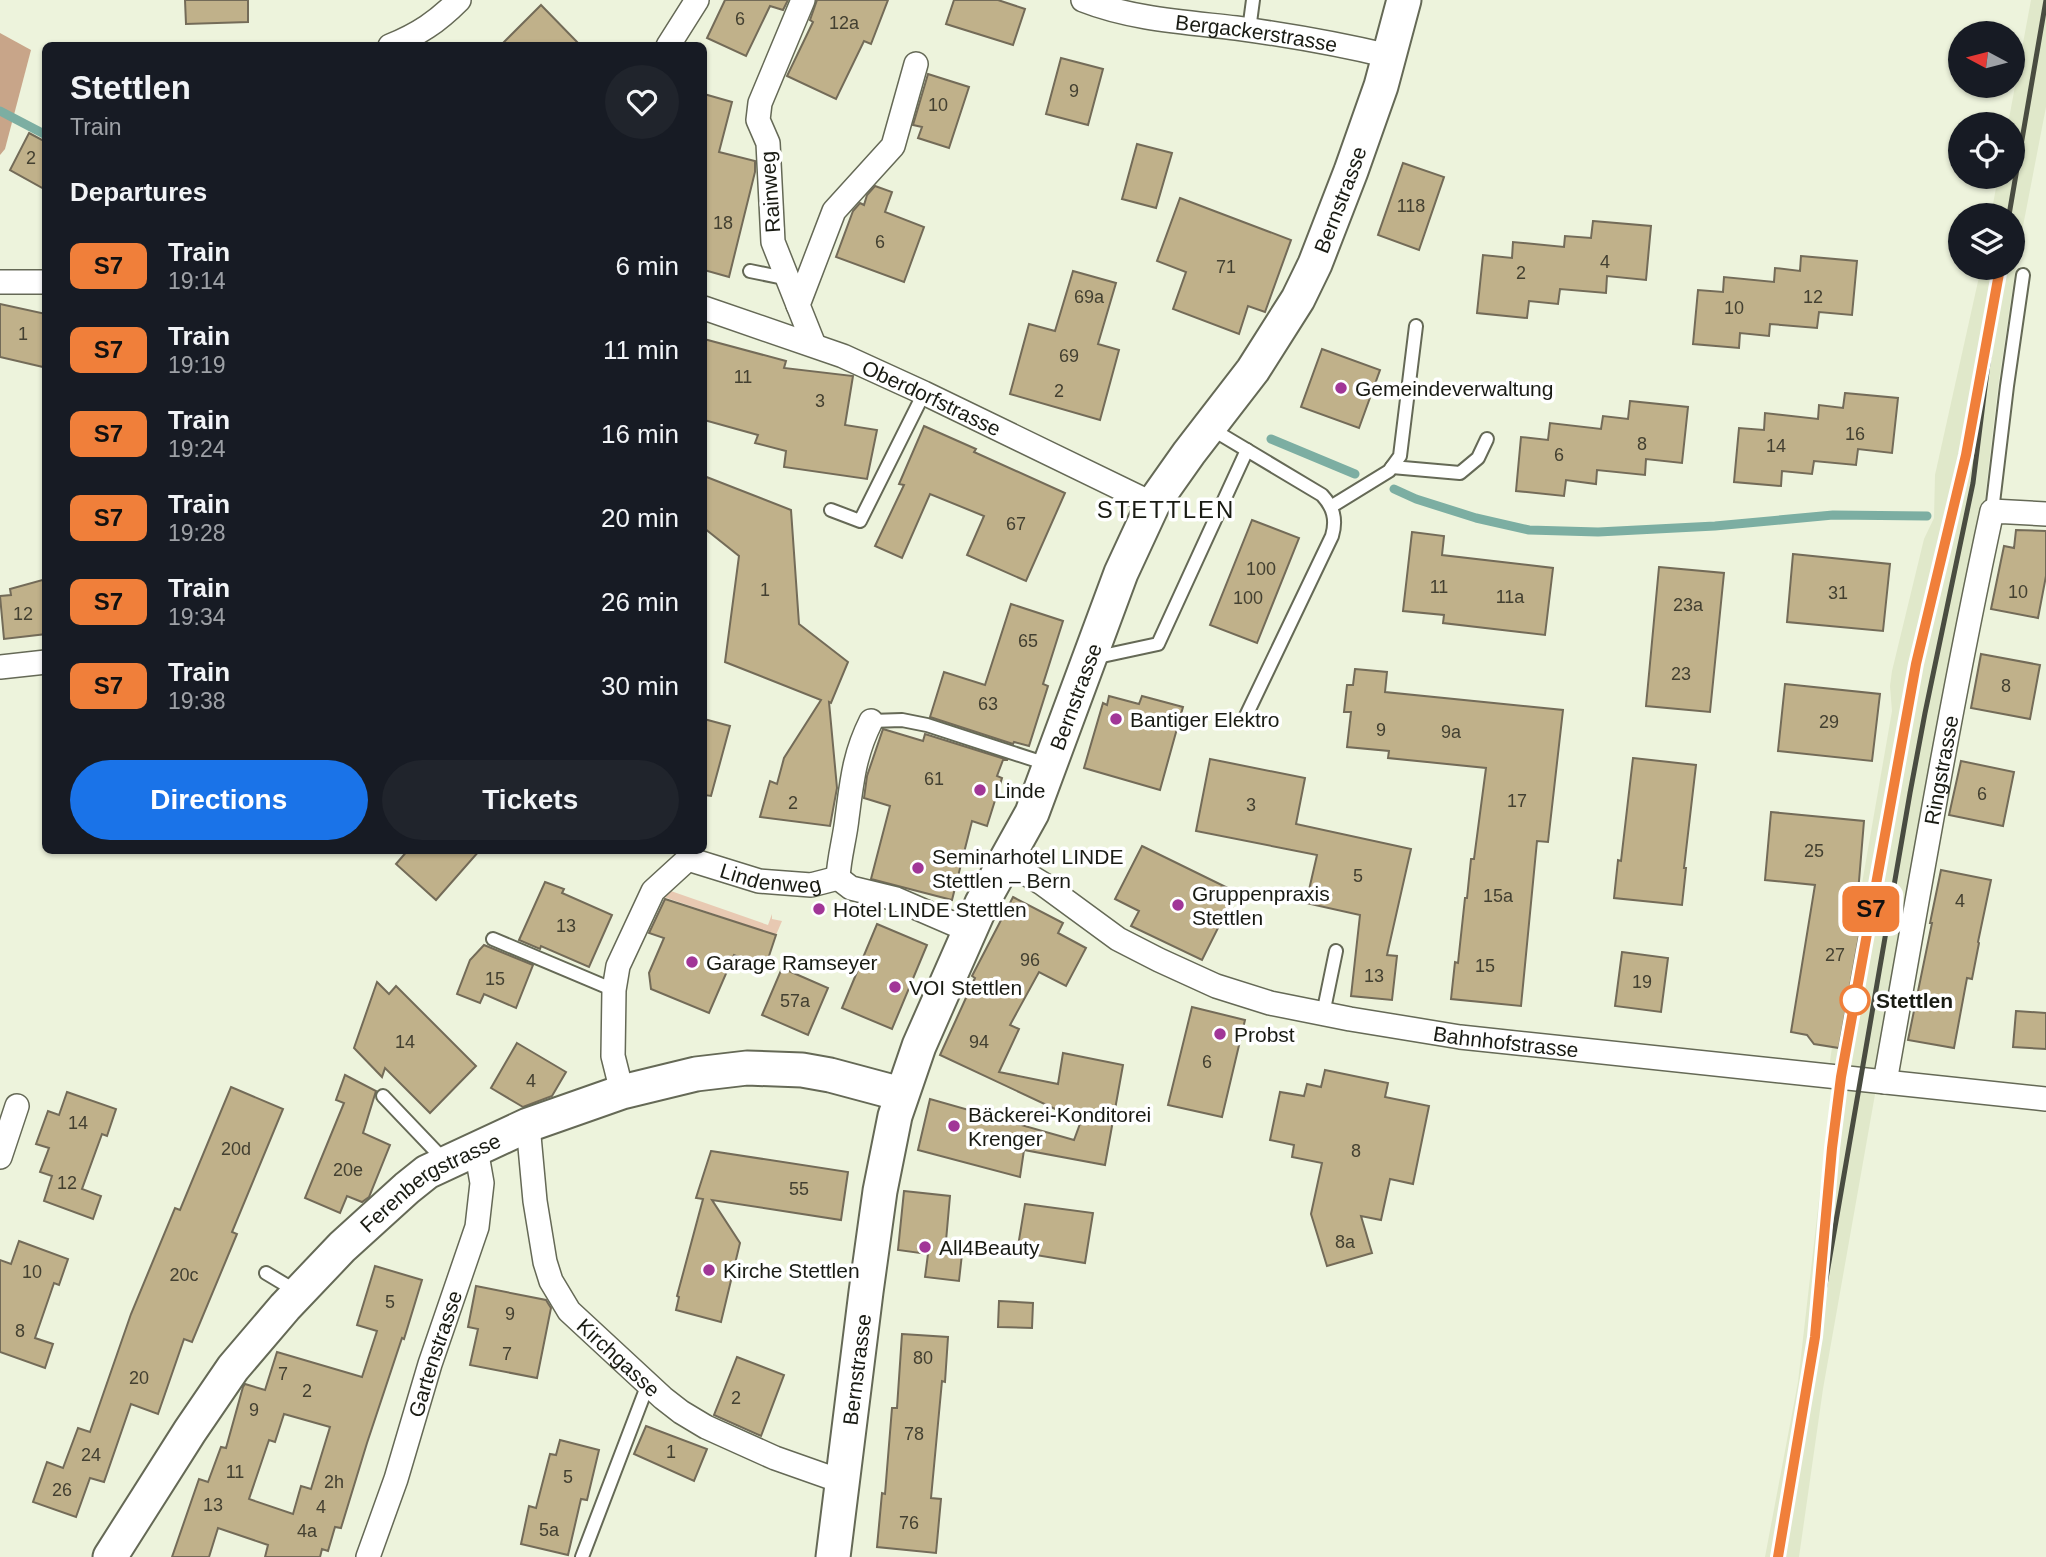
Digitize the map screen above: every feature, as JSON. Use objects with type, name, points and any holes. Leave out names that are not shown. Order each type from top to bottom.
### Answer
[{"type":"main road","name":"Bernstrasse","points":[[833,1557],[880,1191],[901,1094],[924,1034],[982,903],[1032,813],[1121,573],[1153,504],[1278,333],[1315,264],[1351,171],[1389,56],[1404,0]]},
{"type":"main road","name":"Ferenbergstrasse","points":[[110,1557],[233,1368],[342,1247],[427,1172],[528,1125],[622,1092],[709,1072],[774,1068],[830,1075],[901,1094]]},
{"type":"street","points":[[400,42],[416,36],[459,0]]},
{"type":"street","points":[[671,42],[697,0]]},
{"type":"street","name":"Rainweg","points":[[803,0],[760,103],[758,120],[768,143],[773,242],[814,345]]},
{"type":"street","name":"Bergackerstrasse","points":[[1083,0],[1105,9],[1143,17],[1344,45],[1389,56]]},
{"type":"street","points":[[798,305],[834,211],[893,146],[916,64]]},
{"type":"street","points":[[0,282],[42,282]]},
{"type":"street","name":"Oberdorfstrasse","points":[[707,309],[844,356],[1153,504]]},
{"type":"street","points":[[1992,511],[2046,514]]},
{"type":"street","name":"Ringstrasse","points":[[1885,1082],[1935,794],[1992,511]]},
{"type":"street","points":[[0,667],[42,662]]},
{"type":"street","points":[[838,878],[850,787],[858,751],[871,721]]},
{"type":"street","name":"Lindenweg","points":[[622,1092],[613,1056],[614,990],[618,965],[653,891],[690,855],[759,881],[811,885],[838,878],[850,888],[896,900],[970,931]]},
{"type":"street","name":"Bahnhofstrasse","points":[[1005,861],[1044,884],[1118,939],[1216,986],[1270,1003],[1460,1037],[2046,1099]]},
{"type":"street","points":[[0,1157],[17,1106]]},
{"type":"street","name":"Kirchgasse","points":[[528,1125],[535,1201],[545,1262],[551,1282],[569,1311],[681,1412],[706,1427],[775,1458],[843,1482]]},
{"type":"street","name":"Gartenstrasse","points":[[368,1557],[396,1479],[430,1364],[477,1227],[482,1183],[461,1155]]},
{"type":"lane","points":[[1249,30],[1253,0]]},
{"type":"lane","points":[[750,271],[789,279]]},
{"type":"lane","points":[[1992,511],[2022,280]]},
{"type":"lane","points":[[1332,506],[1392,467],[1400,456],[1416,326]]},
{"type":"lane","points":[[831,510],[860,521],[924,393]]},
{"type":"lane","points":[[1209,428],[1314,489],[1332,506],[1335,520],[1332,536],[1244,720]]},
{"type":"lane","points":[[1392,467],[1460,473],[1478,458],[1487,439]]},
{"type":"lane","points":[[1089,659],[1158,644],[1247,450]]},
{"type":"lane","points":[[871,721],[902,720],[927,725],[1051,765]]},
{"type":"lane","points":[[493,939],[614,990]]},
{"type":"lane","points":[[1323,1014],[1336,950]]},
{"type":"lane","points":[[383,1096],[461,1155]]},
{"type":"lane","points":[[266,1273],[299,1293]]},
{"type":"lane","points":[[582,1557],[648,1384]]},
{"type":"shaded area","points":[[2031,0],[2046,0],[2046,107],[2025,216],[2025,203],[1993,203],[1996,189],[2025,189],[2025,112],[2010,112],[2013,98],[2025,98],[2025,32]]},
{"type":"shaded area","points":[[0,33],[31,50],[5,149],[0,155]]},
{"type":"shaded area","points":[[1978,280],[2014,280],[1985,498],[1942,715],[1823,1389],[1799,1557],[1765,1557],[1798,1382],[1831,1096],[1832,1047],[1814,1044],[1856,918],[1892,711],[1892,671],[1924,539],[1934,518],[1935,475]]},
{"type":"shaded area","points":[[668,890],[768,925],[772,914],[772,919],[782,921],[776,935],[661,896]]},
{"type":"building","points":[[185,0],[248,0],[248,22],[186,24]]},
{"type":"building","points":[[725,0],[788,0],[783,10],[770,6],[746,56],[707,38]]},
{"type":"building","points":[[817,0],[888,0],[871,44],[864,41],[836,99],[787,76],[813,22],[810,20]]},
{"type":"building","points":[[954,0],[998,0],[1025,9],[1013,45],[946,24]]},
{"type":"building","points":[[541,5],[577,42],[504,42]]},
{"type":"building","points":[[1061,58],[1103,69],[1088,125],[1046,114]]},
{"type":"building","points":[[928,74],[969,87],[949,148],[918,138],[922,127],[913,125]]},
{"type":"building","points":[[707,95],[732,102],[719,152],[755,161],[755,172],[729,277],[707,271]]},
{"type":"building","points":[[29,133],[42,140],[42,188],[10,170]]},
{"type":"building","points":[[1137,144],[1172,153],[1156,208],[1122,199]]},
{"type":"building","points":[[1403,163],[1444,177],[1419,250],[1378,235]]},
{"type":"building","points":[[875,186],[892,192],[885,212],[924,227],[904,282],[836,257],[853,211],[860,203],[864,205],[867,195]]},
{"type":"building","points":[[1180,198],[1291,240],[1265,312],[1248,306],[1239,334],[1173,309],[1186,272],[1157,261]]},
{"type":"building","points":[[1593,221],[1651,226],[1646,280],[1607,276],[1606,293],[1560,289],[1558,304],[1529,301],[1527,318],[1477,313],[1483,255],[1512,258],[1513,242],[1564,247],[1565,236],[1591,238]]},
{"type":"building","points":[[1801,256],[1857,261],[1852,315],[1819,312],[1817,328],[1770,324],[1769,336],[1740,333],[1739,348],[1693,344],[1698,290],[1723,292],[1724,277],[1774,282],[1775,268],[1800,271]]},
{"type":"building","points":[[1073,271],[1116,283],[1098,344],[1119,350],[1100,420],[1010,394],[1029,324],[1055,331]]},
{"type":"building","points":[[0,304],[42,313],[42,367],[0,357]]},
{"type":"building","points":[[707,340],[786,361],[784,368],[853,376],[845,425],[877,430],[867,479],[784,467],[786,451],[755,443],[758,435],[707,421]]},
{"type":"building","name":"Gemeindeverwaltung","points":[[1322,349],[1380,370],[1359,428],[1301,407]]},
{"type":"building","points":[[1845,393],[1898,398],[1892,453],[1858,449],[1856,465],[1814,461],[1812,474],[1782,471],[1781,486],[1734,482],[1739,428],[1764,430],[1765,413],[1818,419],[1819,405],[1843,408]]},
{"type":"building","points":[[1630,401],[1688,407],[1682,463],[1646,459],[1645,475],[1597,470],[1596,484],[1566,480],[1564,496],[1516,491],[1521,437],[1548,440],[1550,423],[1601,429],[1603,416],[1628,419]]},
{"type":"building","points":[[924,426],[1065,493],[1026,581],[967,555],[984,516],[930,494],[902,558],[875,546],[904,485],[899,484]]},
{"type":"building","points":[[707,477],[791,510],[799,624],[848,662],[831,703],[829,702],[837,788],[830,826],[760,817],[770,781],[777,784],[784,758],[821,700],[725,662],[739,556],[707,530]]},
{"type":"building","points":[[1252,520],[1299,538],[1257,643],[1210,625]]},
{"type":"building","points":[[2016,530],[2046,531],[2046,576],[2038,618],[1991,609],[2004,546],[2014,548]]},
{"type":"building","points":[[1412,532],[1444,536],[1442,555],[1553,568],[1545,635],[1443,623],[1444,615],[1403,611]]},
{"type":"building","points":[[1793,554],[1890,564],[1883,631],[1787,622]]},
{"type":"building","points":[[1659,567],[1724,573],[1710,712],[1646,706]]},
{"type":"building","points":[[42,580],[42,634],[4,639],[0,596],[11,595],[10,589]]},
{"type":"building","points":[[1011,604],[1063,621],[1043,684],[1048,686],[1029,746],[1014,742],[1013,744],[930,717],[944,672],[985,685]]},
{"type":"building","points":[[1981,654],[2040,665],[2030,719],[1971,708]]},
{"type":"building","points":[[1355,669],[1387,672],[1385,692],[1563,710],[1548,842],[1537,841],[1521,1006],[1451,999],[1486,768],[1388,758],[1389,751],[1347,747],[1351,712],[1344,712],[1347,685],[1353,685]]},
{"type":"building","points":[[1785,684],[1880,694],[1872,761],[1778,751]]},
{"type":"building","points":[[1109,696],[1139,704],[1142,696],[1183,707],[1160,790],[1084,768],[1103,703],[1107,705]]},
{"type":"building","points":[[707,720],[730,726],[711,796],[707,795]]},
{"type":"building","points":[[883,729],[923,741],[925,734],[1008,760],[1003,760],[997,776],[1002,778],[987,826],[972,821],[952,900],[871,879],[890,806],[864,798],[867,776]]},
{"type":"building","points":[[1633,758],[1696,765],[1682,905],[1614,898]]},
{"type":"building","points":[[1210,759],[1305,778],[1296,824],[1411,849],[1387,955],[1397,956],[1392,1000],[1351,996],[1360,915],[1306,903],[1317,855],[1196,831]]},
{"type":"building","points":[[1961,761],[2014,772],[2003,826],[1949,815]]},
{"type":"building","points":[[1771,812],[1864,821],[1856,917],[1861,925],[1839,1048],[1814,1044],[1807,1035],[1791,1032],[1815,885],[1765,880]]},
{"type":"building","name":"Gruppenpraxis Stettlen","points":[[1142,846],[1236,892],[1202,960],[1131,926],[1139,911],[1115,899]]},
{"type":"building","points":[[405,854],[476,854],[436,900],[396,864]]},
{"type":"building","points":[[1941,870],[1991,880],[1972,979],[1967,978],[1954,1048],[1908,1040]]},
{"type":"building","points":[[545,882],[564,889],[562,893],[612,915],[589,967],[541,946],[540,949],[519,940]]},
{"type":"building","points":[[1013,897],[1063,923],[1058,933],[1086,948],[1066,986],[1039,972],[1010,1025],[1019,1029],[999,1072],[1058,1084],[1063,1053],[1123,1065],[1105,1165],[1024,1150],[1020,1177],[918,1150],[930,1099],[1074,1140],[1081,1121],[940,1055],[975,978],[972,976]]},
{"type":"building","name":"Garage Ramseyer","points":[[665,899],[776,935],[765,968],[734,955],[709,1013],[651,989],[649,973],[664,938],[649,933]]},
{"type":"building","points":[[877,924],[927,945],[892,1029],[842,1008]]},
{"type":"building","points":[[484,945],[533,965],[516,1008],[484,994],[480,1003],[457,994],[470,960]]},
{"type":"building","points":[[1622,952],[1668,958],[1661,1012],[1615,1006]]},
{"type":"building","points":[[782,968],[828,988],[808,1035],[762,1015]]},
{"type":"building","points":[[377,982],[389,994],[396,986],[476,1066],[430,1113],[385,1068],[382,1077],[354,1048]]},
{"type":"building","points":[[1192,1007],[1245,1020],[1222,1117],[1168,1105]]},
{"type":"building","points":[[2016,1011],[2046,1013],[2046,1049],[2013,1047]]},
{"type":"building","points":[[517,1043],[566,1072],[552,1096],[523,1107],[491,1088]]},
{"type":"building","points":[[1325,1070],[1388,1083],[1385,1097],[1429,1106],[1413,1184],[1390,1179],[1381,1220],[1361,1216],[1372,1253],[1327,1266],[1311,1214],[1322,1163],[1292,1157],[1294,1145],[1270,1140],[1280,1092],[1304,1096],[1307,1084],[1321,1087]]},
{"type":"building","points":[[345,1075],[376,1091],[363,1133],[390,1145],[369,1197],[362,1202],[347,1196],[340,1213],[305,1198],[344,1103],[336,1100]]},
{"type":"building","points":[[231,1087],[283,1109],[232,1232],[237,1234],[192,1342],[184,1339],[158,1414],[131,1404],[104,1482],[90,1478],[76,1517],[33,1502],[47,1462],[63,1468],[78,1428],[90,1432],[131,1314],[175,1208],[180,1210]]},
{"type":"building","points":[[67,1092],[116,1109],[107,1136],[102,1134],[82,1189],[101,1196],[93,1219],[44,1201],[52,1176],[40,1172],[49,1148],[36,1144],[48,1111],[59,1115]]},
{"type":"building","points":[[711,1151],[848,1172],[841,1220],[712,1200],[740,1243],[721,1322],[676,1310],[677,1296],[703,1199],[696,1198]]},
{"type":"building","points":[[904,1191],[950,1196],[945,1252],[962,1254],[959,1281],[925,1277],[928,1254],[898,1250]]},
{"type":"building","points":[[1025,1204],[1093,1213],[1085,1263],[1017,1252]]},
{"type":"building","points":[[19,1241],[68,1259],[59,1285],[54,1283],[35,1338],[53,1344],[45,1368],[0,1352],[0,1260],[11,1264]]},
{"type":"building","points":[[375,1266],[422,1280],[341,1528],[335,1527],[328,1551],[322,1549],[320,1557],[265,1557],[268,1545],[218,1528],[209,1557],[172,1557],[199,1479],[208,1482],[221,1447],[226,1448],[245,1384],[265,1390],[277,1352],[362,1377],[377,1331],[357,1325]],"holes":[[[284,1414],[330,1427],[311,1489],[301,1486],[293,1514],[249,1499],[269,1440],[275,1442]]]},
{"type":"building","points":[[476,1286],[546,1300],[551,1308],[537,1378],[470,1365],[478,1329],[468,1327]]},
{"type":"building","points":[[999,1301],[1033,1303],[1032,1328],[998,1327]]},
{"type":"building","points":[[902,1334],[948,1337],[931,1498],[941,1499],[936,1553],[877,1547],[882,1493],[885,1494],[892,1408],[897,1408]]},
{"type":"building","points":[[737,1357],[784,1375],[761,1436],[714,1415]]},
{"type":"building","points":[[646,1426],[707,1449],[694,1481],[634,1454]]},
{"type":"building","points":[[560,1440],[599,1450],[587,1500],[581,1499],[568,1555],[521,1544],[529,1506],[536,1508],[550,1454],[556,1455]]},
{"type":"waterway","points":[[0,111],[42,133]]},
{"type":"waterway","points":[[1271,439],[1355,474]]},
{"type":"waterway","points":[[1394,489],[1476,518],[1529,530],[1598,532],[1715,526],[1833,515],[1927,516]]},
{"type":"railway","points":[[2011,203],[2046,0]]},
{"type":"railway","points":[[1778,1557],[1910,793],[1973,483],[1998,280]]},
{"type":"railway","points":[[1825,1233],[1841,1077],[1907,710],[1972,428]]},
{"type":"train","name":"S7","points":[[1778,1557],[1815,1337],[1841,1077],[1916,664],[1961,480],[1998,280]]},
{"type":"place","name":"Gemeindeverwaltung","points":[[1341,388]]},
{"type":"place","name":"Bantiger Elektro","points":[[1116,719]]},
{"type":"place","name":"Linde","points":[[980,790]]},
{"type":"place","name":"Seminarhotel LINDE Stettlen – Bern","points":[[918,868]]},
{"type":"place","name":"Gruppenpraxis Stettlen","points":[[1178,905]]},
{"type":"place","name":"Hotel LINDE Stettlen","points":[[819,909]]},
{"type":"place","name":"Garage Ramseyer","points":[[692,962]]},
{"type":"place","name":"VOI Stettlen","points":[[895,987]]},
{"type":"place","name":"Stettlen","points":[[1855,1000]]},
{"type":"place","name":"Probst","points":[[1220,1034]]},
{"type":"place","name":"Bäckerei-Konditorei Krenger","points":[[954,1126]]},
{"type":"place","name":"All4Beauty","points":[[925,1247]]},
{"type":"place","name":"Kirche Stettlen","points":[[709,1270]]},
{"type":"district","name":"STETTLEN","points":[[1166,509]]}]
